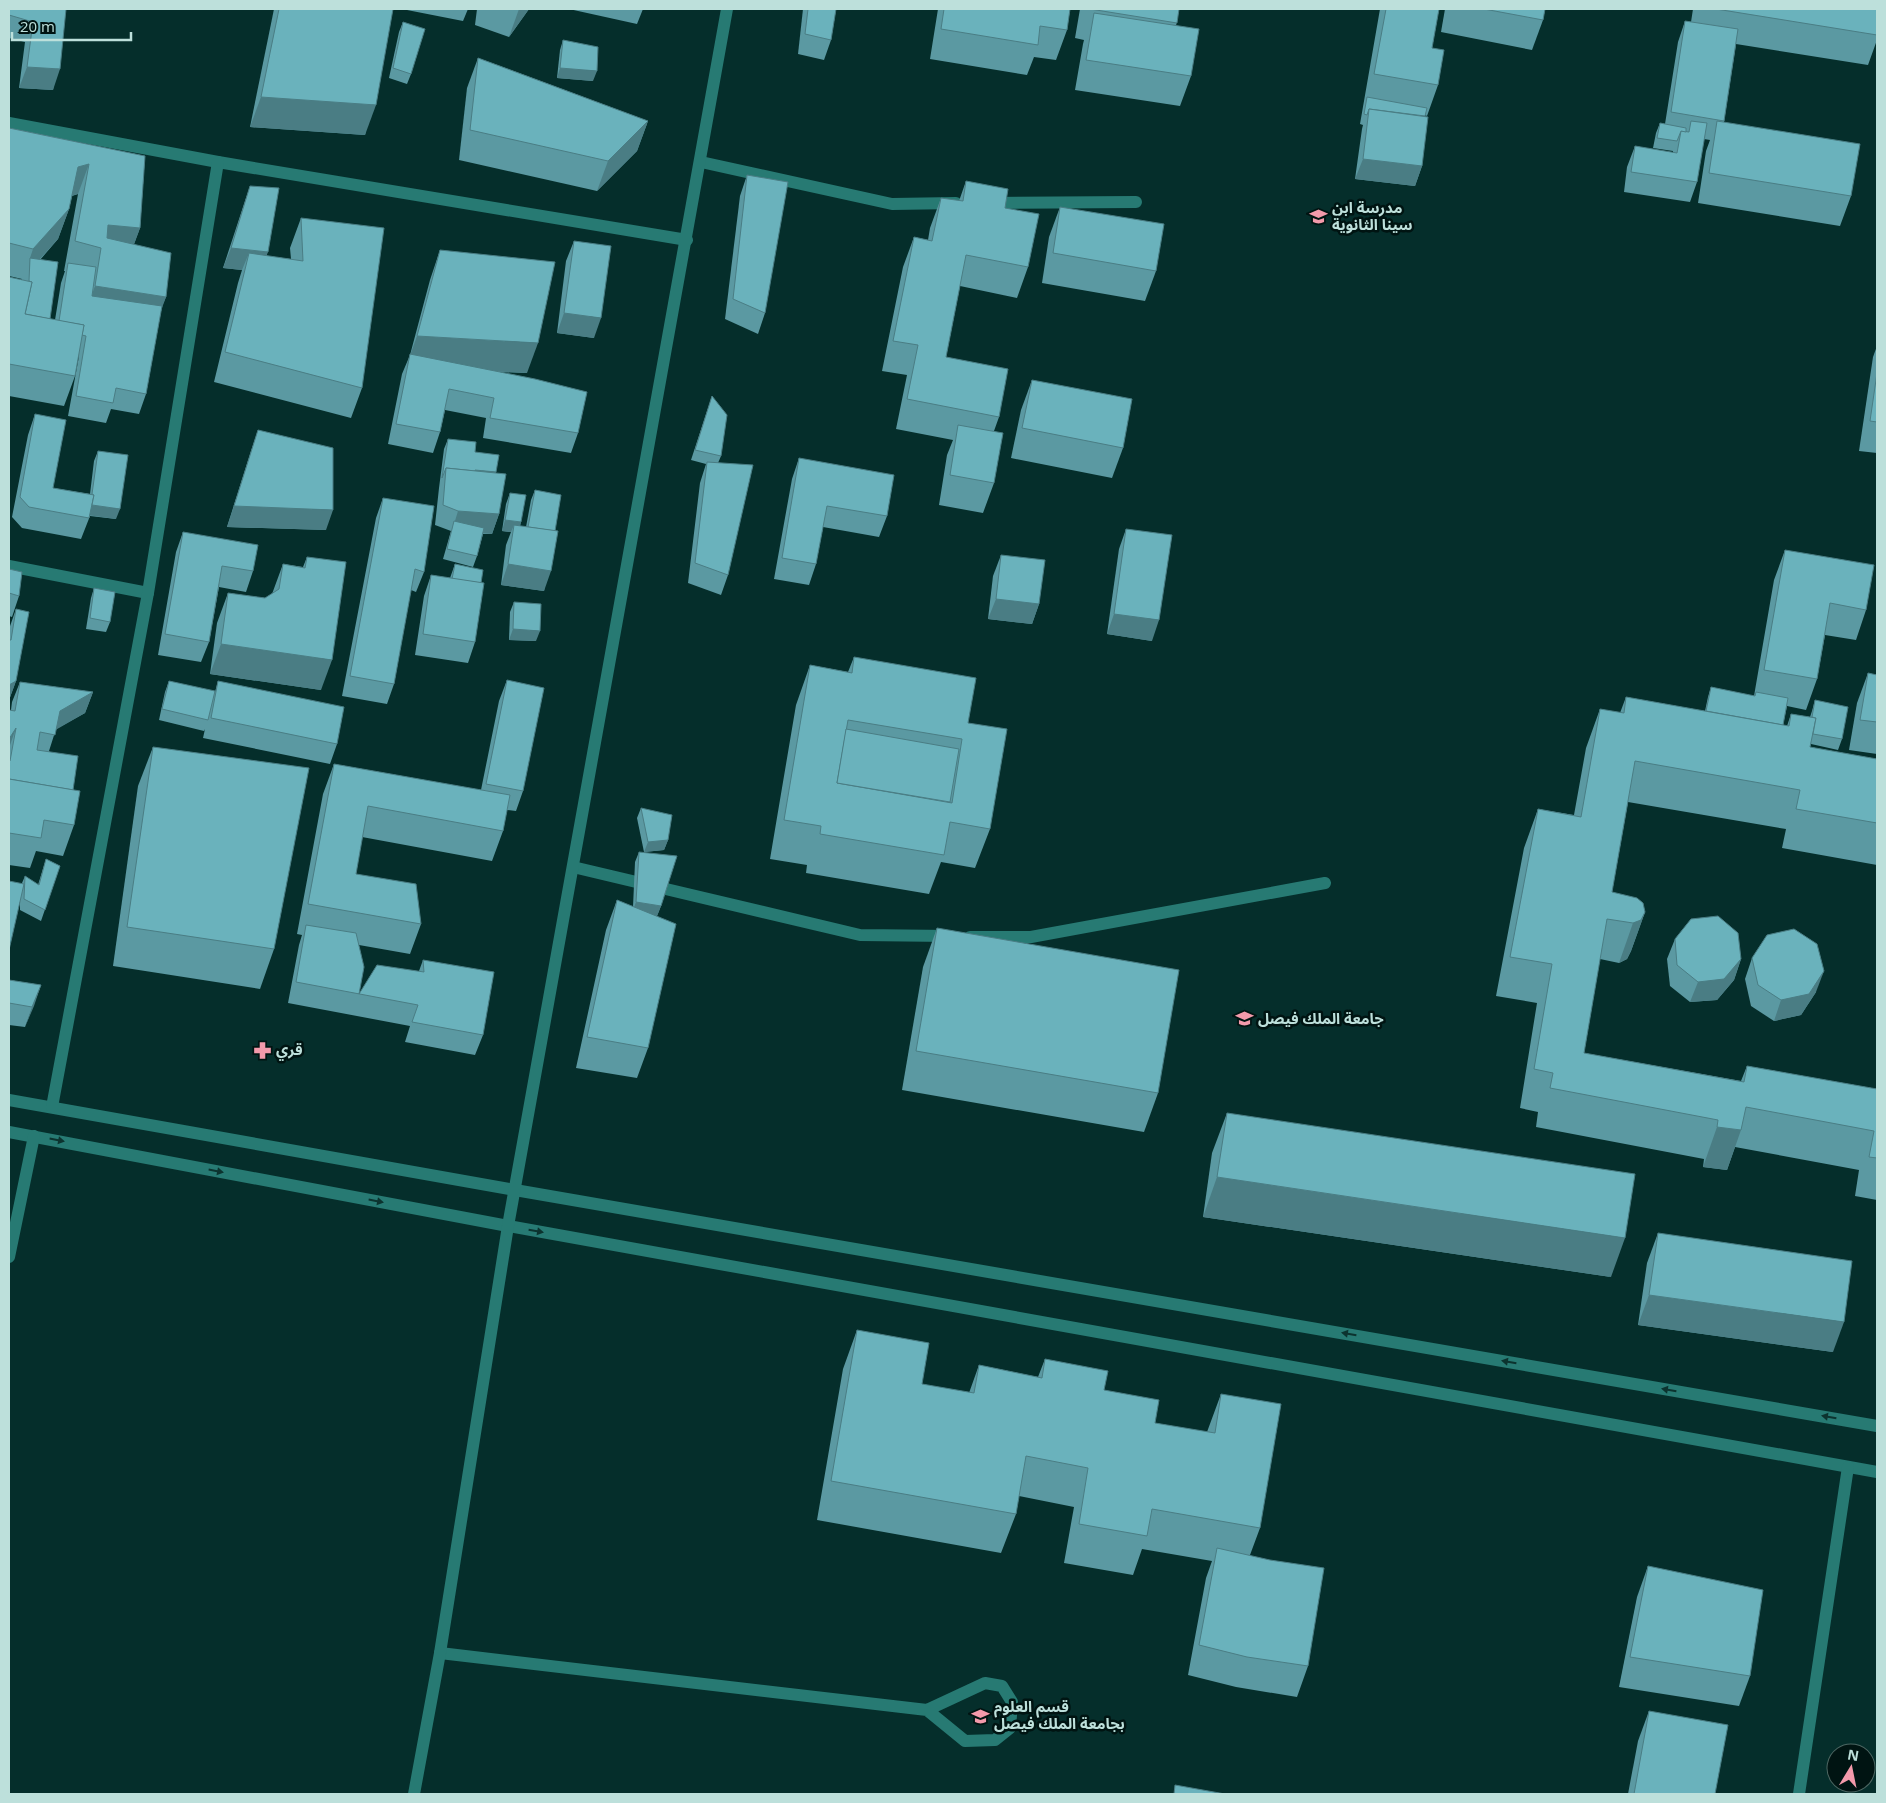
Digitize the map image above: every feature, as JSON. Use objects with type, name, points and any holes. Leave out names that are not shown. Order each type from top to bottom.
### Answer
[{"type":"street","points":[[414,1794],[440,1653],[508,1226],[687,240],[727,9]]},
{"type":"street","points":[[9,123],[218,162],[687,240]]},
{"type":"street","points":[[52,1107],[148,593],[218,162]]},
{"type":"street","points":[[700,162],[892,204],[1136,202]]},
{"type":"street","points":[[9,566],[148,593]]},
{"type":"street","points":[[573,867],[860,935],[1031,937],[1325,883]]},
{"type":"street","points":[[9,1100],[515,1190],[1877,1426]]},
{"type":"street","points":[[9,1132],[508,1226],[1877,1472]]},
{"type":"street","points":[[9,1257],[34,1136]]},
{"type":"street","points":[[1799,1794],[1848,1467]]},
{"type":"street","points":[[440,1653],[927,1710],[985,1683],[1002,1686],[1012,1702],[1010,1728],[995,1740],[965,1741],[927,1710]]},
{"type":"building","points":[[9,9],[66,9],[60,69],[27,67],[33,22],[9,15]]},
{"type":"building","points":[[279,9],[393,9],[376,105],[261,97]]},
{"type":"building","points":[[808,9],[836,9],[831,40],[805,34]]},
{"type":"building","points":[[944,9],[1070,9],[1067,30],[1040,26],[1038,45],[941,29]]},
{"type":"building","points":[[1090,9],[1179,9],[1177,23]]},
{"type":"building","points":[[1386,9],[1439,9],[1432,48],[1444,50],[1438,85],[1374,74]]},
{"type":"building","points":[[1484,9],[1545,9],[1543,20]]},
{"type":"building","points":[[1716,9],[1877,9],[1877,35]]},
{"type":"building","points":[[1094,13],[1199,29],[1191,76],[1086,60]]},
{"type":"building","points":[[1685,21],[1738,29],[1724,121],[1671,112]]},
{"type":"building","points":[[403,22],[425,29],[411,74],[393,68]]},
{"type":"building","points":[[563,40],[598,47],[597,71],[560,68]]},
{"type":"building","points":[[478,58],[648,121],[608,161],[470,130]]},
{"type":"building","points":[[1367,97],[1427,108],[1425,116],[1369,109],[1367,115],[1364,114]]},
{"type":"building","points":[[1369,109],[1428,117],[1422,166],[1363,159]]},
{"type":"building","points":[[1691,121],[1707,123],[1697,182],[1631,172],[1635,146],[1677,153],[1681,131],[1689,132]]},
{"type":"building","points":[[1717,121],[1860,144],[1851,196],[1709,173]]},
{"type":"building","points":[[1660,123],[1686,128],[1686,132],[1681,131],[1677,141],[1657,138]]},
{"type":"building","points":[[9,128],[145,156],[140,228],[108,225],[107,238],[171,253],[166,297],[95,286],[101,248],[75,241],[89,164],[78,167],[69,209],[33,249],[9,243]]},
{"type":"building","points":[[747,175],[788,182],[765,313],[733,299]]},
{"type":"building","points":[[966,181],[1008,189],[1005,208],[1039,214],[1028,267],[966,255],[946,357],[1008,369],[999,417],[907,399],[918,345],[893,341],[914,237],[932,241],[941,198],[963,201]]},
{"type":"building","points":[[250,186],[279,188],[268,252],[231,248]]},
{"type":"building","points":[[1060,207],[1164,224],[1156,271],[1053,253]]},
{"type":"building","points":[[301,218],[384,228],[362,388],[225,352],[249,253],[303,261]]},
{"type":"building","points":[[574,241],[611,246],[601,318],[564,313]]},
{"type":"building","points":[[440,250],[555,262],[538,343],[417,336]]},
{"type":"building","points":[[30,258],[58,262],[50,319],[25,314],[32,282],[29,281]]},
{"type":"building","points":[[68,263],[96,267],[92,296],[162,306],[146,394],[116,388],[113,403],[76,396],[86,336],[82,335],[84,325],[59,321]]},
{"type":"building","points":[[9,277],[32,282],[25,314],[84,325],[75,376],[9,364]]},
{"type":"building","points":[[410,354],[535,379],[587,392],[578,433],[490,418],[494,398],[449,389],[440,432],[396,424]]},
{"type":"building","points":[[1877,373],[1877,422],[1870,421]]},
{"type":"building","points":[[1032,380],[1132,399],[1123,448],[1022,428]]},
{"type":"building","points":[[712,396],[727,415],[721,456],[695,450]]},
{"type":"building","points":[[35,414],[66,420],[53,488],[94,495],[89,518],[29,507],[20,497]]},
{"type":"building","points":[[958,425],[1003,433],[994,483],[950,475]]},
{"type":"building","points":[[258,430],[333,448],[333,510],[234,506]]},
{"type":"building","points":[[448,439],[476,442],[475,452],[499,455],[496,472],[446,468],[442,478]]},
{"type":"building","points":[[98,451],[128,455],[120,509],[92,505]]},
{"type":"building","points":[[799,458],[894,475],[887,516],[827,506],[816,564],[782,558]]},
{"type":"building","points":[[707,462],[753,465],[728,575],[695,563]]},
{"type":"building","points":[[446,468],[506,474],[499,514],[458,511],[443,505]]},
{"type":"building","points":[[535,490],[561,495],[555,531],[528,527]]},
{"type":"building","points":[[510,493],[526,495],[521,522],[505,520]]},
{"type":"building","points":[[383,498],[434,506],[424,572],[415,569],[394,684],[350,676]]},
{"type":"building","points":[[454,521],[484,528],[477,556],[447,549]]},
{"type":"building","points":[[514,525],[558,531],[551,571],[508,564]]},
{"type":"building","points":[[1126,529],[1172,535],[1159,620],[1114,614]]},
{"type":"building","points":[[183,532],[258,545],[253,571],[222,566],[209,642],[165,634]]},
{"type":"building","points":[[1785,550],[1874,565],[1866,610],[1830,603],[1817,679],[1764,670]]},
{"type":"building","points":[[1001,555],[1045,560],[1039,604],[996,599]]},
{"type":"building","points":[[307,557],[346,562],[332,660],[221,644],[228,593],[265,598],[279,589],[283,564],[305,568]]},
{"type":"building","points":[[455,564],[483,570],[481,583],[452,579]]},
{"type":"building","points":[[9,569],[22,572],[19,596],[9,593]]},
{"type":"building","points":[[431,575],[484,583],[475,642],[423,634]]},
{"type":"building","points":[[94,588],[115,592],[110,622],[90,618]]},
{"type":"building","points":[[514,602],[541,604],[540,631],[513,629]]},
{"type":"building","points":[[16,609],[29,612],[16,681],[9,685],[9,640],[11,640]]},
{"type":"building","points":[[854,657],[976,678],[968,723],[1007,729],[990,829],[950,822],[944,855],[820,834],[821,826],[784,820],[810,665],[852,673]],"holes":[[[848,720],[962,739],[952,803],[837,783]]]},
{"type":"building","points":[[1868,673],[1877,675],[1877,722],[1860,720]]},
{"type":"building","points":[[507,680],[544,688],[523,791],[486,784]]},
{"type":"building","points":[[169,681],[215,691],[208,720],[162,709]]},
{"type":"building","points":[[218,681],[344,707],[337,744],[211,718]]},
{"type":"building","points":[[20,682],[93,692],[60,711],[55,735],[40,732],[37,750],[78,756],[73,790],[9,779],[9,761],[16,728],[9,739],[9,710],[15,711]]},
{"type":"building","points":[[1711,687],[1755,696],[1756,692],[1788,698],[1783,725],[1706,711]]},
{"type":"building","points":[[1626,697],[1789,726],[1791,714],[1816,718],[1810,747],[1877,759],[1877,823],[1796,809],[1800,790],[1635,761],[1612,892],[1637,898],[1643,903],[1645,912],[1641,920],[1633,923],[1607,919],[1584,1053],[1744,1082],[1747,1066],[1877,1089],[1877,1158],[1869,1157],[1874,1131],[1746,1107],[1741,1130],[1717,1127],[1718,1120],[1550,1088],[1553,1073],[1534,1069],[1552,964],[1510,957],[1538,809],[1581,817],[1600,709],[1624,713]]},
{"type":"building","points":[[1815,700],[1848,707],[1842,739],[1813,734],[1816,718],[1812,717]]},
{"type":"building","points":[[846,729],[959,749],[950,802],[837,783]]},
{"type":"building","points":[[153,747],[309,768],[274,949],[127,927]]},
{"type":"building","points":[[334,764],[510,795],[503,831],[368,806],[356,874],[416,884],[421,924],[308,904]]},
{"type":"building","points":[[9,779],[80,791],[74,825],[44,820],[41,838],[9,833]]},
{"type":"building","points":[[641,808],[672,815],[668,840],[648,842]]},
{"type":"building","points":[[639,852],[677,856],[661,906],[636,902]]},
{"type":"building","points":[[46,859],[60,866],[45,910],[24,899],[25,876],[39,885]]},
{"type":"building","points":[[9,881],[24,884],[9,950]]},
{"type":"building","points":[[617,900],[676,924],[648,1048],[587,1037]]},
{"type":"building","points":[[1718,916],[1738,933],[1741,959],[1724,979],[1698,982],[1677,965],[1675,939],[1691,919]]},
{"type":"building","points":[[306,925],[356,933],[364,967],[359,994],[296,982]]},
{"type":"building","points":[[937,928],[1179,970],[1158,1093],[916,1051]]},
{"type":"building","points":[[1794,929],[1817,944],[1824,971],[1809,994],[1781,1000],[1758,985],[1752,958],[1767,935]]},
{"type":"building","points":[[423,960],[494,972],[483,1035],[412,1022],[418,1005],[359,994],[377,965],[424,972]]},
{"type":"building","points":[[9,980],[41,985],[32,1007],[9,1003]]},
{"type":"building","points":[[1227,1113],[1635,1174],[1625,1238],[1217,1177]]},
{"type":"building","points":[[1658,1233],[1852,1261],[1844,1322],[1649,1295]]},
{"type":"building","points":[[857,1330],[929,1343],[922,1384],[974,1393],[979,1365],[1042,1378],[1045,1359],[1108,1371],[1104,1390],[1159,1400],[1155,1423],[1215,1433],[1221,1394],[1281,1404],[1260,1528],[1152,1509],[1147,1536],[1079,1524],[1088,1468],[1026,1456],[1016,1514],[831,1481]]},
{"type":"building","points":[[1217,1548],[1270,1560],[1324,1568],[1308,1666],[1247,1657],[1199,1645]]},
{"type":"building","points":[[1648,1566],[1763,1590],[1750,1676],[1630,1657]]},
{"type":"building","points":[[1649,1711],[1728,1725],[1715,1794],[1634,1794]]},
{"type":"building","points":[[1175,1785],[1225,1794],[1174,1794]]},
{"type":"place","name":"مدرسة ابن سينا الثانوية","points":[[1318,217]]},
{"type":"place","name":"جامعة الملك فيصل","points":[[1244,1019]]},
{"type":"place","name":"قري","points":[[262,1050]]},
{"type":"place","name":"قسم العلوم بجامعة الملك فيصل","points":[[980,1716]]}]
